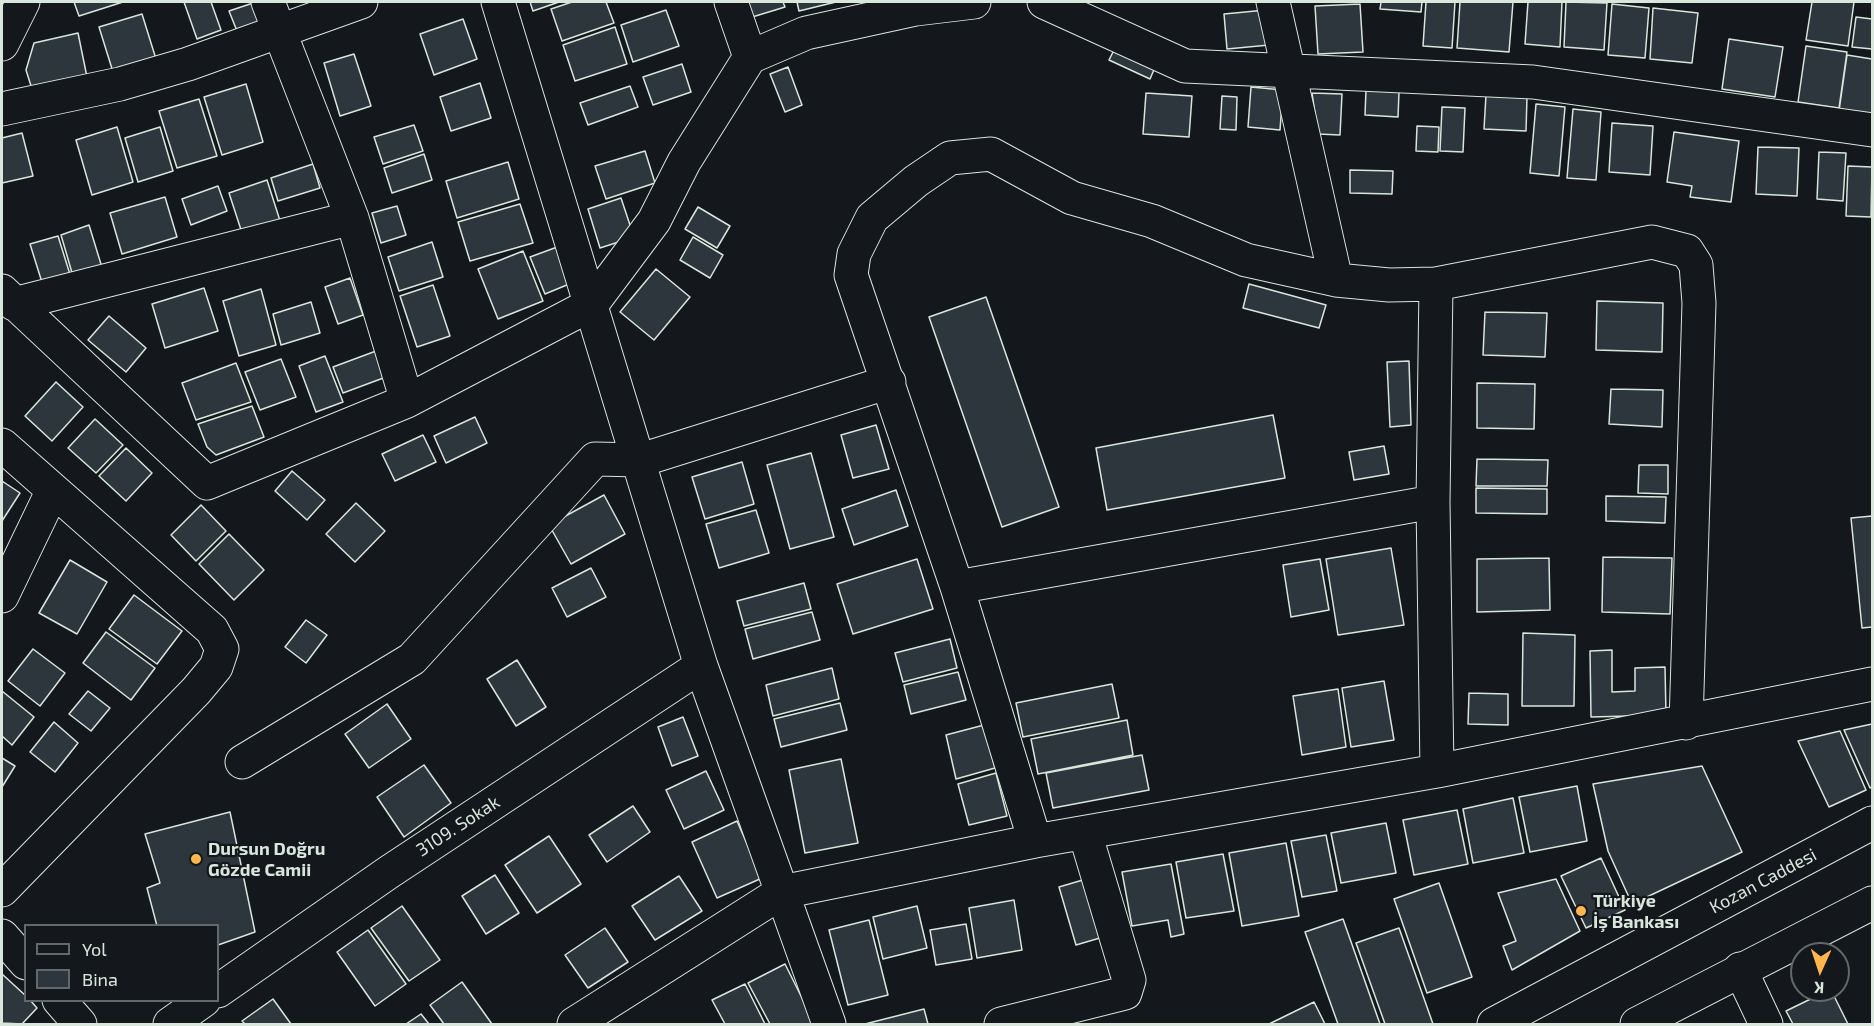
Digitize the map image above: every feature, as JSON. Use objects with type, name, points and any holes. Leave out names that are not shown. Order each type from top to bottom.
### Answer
[{"type":"main road","points":[[2,44],[23,2]]},
{"type":"main road","points":[[268,2],[352,218],[407,401]]},
{"type":"main road","points":[[2,109],[120,84],[279,32],[361,2]]},
{"type":"main road","points":[[498,2],[641,460],[701,666],[829,1024]]},
{"type":"main road","points":[[731,2],[750,57]]},
{"type":"main road","points":[[8,297],[207,483],[407,401],[592,304],[654,221],[684,162],[750,57],[806,33],[916,9],[974,2]]},
{"type":"main road","points":[[1044,2],[1185,66],[1533,82],[1872,130]]},
{"type":"main road","points":[[1273,2],[1291,71],[1336,280]]},
{"type":"main road","points":[[1035,841],[957,587],[851,275],[854,254],[872,218],[916,181],[950,158],[991,154],[1071,198],[1152,221],[1246,260],[1336,280],[1389,285],[1436,284],[1652,242],[1687,251],[1696,265],[1698,303],[1686,723]]},
{"type":"main road","points":[[8,297],[352,218]]},
{"type":"main road","points":[[1436,284],[1433,502],[1437,771]]},
{"type":"main road","points":[[242,762],[412,659],[594,459],[641,460],[889,382]]},
{"type":"main road","points":[[2,445],[213,630],[222,649],[216,667],[196,691],[2,890]]},
{"type":"main road","points":[[2,596],[53,490]]},
{"type":"main road","points":[[957,587],[1433,502]]},
{"type":"main road","name":"3109. Sokak","points":[[219,990],[389,872],[701,666]]},
{"type":"main road","points":[[574,1024],[782,892],[1035,841],[1437,771],[1872,684]]},
{"type":"main road","name":"Kozan Caddesi","points":[[1494,1024],[1872,822]]},
{"type":"main road","points":[[1001,1024],[1084,1014],[1125,993],[1129,980],[1085,833]]},
{"type":"main road","points":[[1637,1024],[1872,903]]},
{"type":"main road","points":[[2,936],[24,961]]},
{"type":"main road","points":[[1740,969],[1766,1024]]},
{"type":"main road","points":[[61,1002],[80,1024]]},
{"type":"main road","points":[[170,1024],[201,1002]]},
{"type":"building","points":[[74,2],[123,2],[79,16]]},
{"type":"building","points":[[184,2],[211,2],[221,30],[197,39]]},
{"type":"building","points":[[256,2],[267,21],[237,31],[229,11]]},
{"type":"building","points":[[530,2],[559,2],[533,11]]},
{"type":"building","points":[[572,2],[606,2],[614,23],[562,41],[551,9]]},
{"type":"building","points":[[744,2],[783,2],[785,7],[749,18]]},
{"type":"building","points":[[797,2],[836,2],[799,11]]},
{"type":"building","points":[[1381,2],[1422,2],[1421,12],[1380,9]]},
{"type":"building","points":[[1426,2],[1455,2],[1452,48],[1423,46]]},
{"type":"building","points":[[1460,2],[1513,2],[1509,52],[1457,48]]},
{"type":"building","points":[[1528,2],[1562,2],[1560,47],[1525,44]]},
{"type":"building","points":[[1566,2],[1607,3],[1604,50],[1564,47]]},
{"type":"building","points":[[1812,2],[1854,2],[1848,46],[1806,40]]},
{"type":"building","points":[[1360,4],[1363,52],[1318,54],[1315,6]]},
{"type":"building","points":[[1612,4],[1649,8],[1645,58],[1608,55]]},
{"type":"building","points":[[1653,8],[1698,13],[1692,63],[1650,59]]},
{"type":"building","points":[[666,10],[679,46],[633,62],[621,25]]},
{"type":"building","points":[[1266,10],[1269,45],[1227,49],[1224,14]]},
{"type":"building","points":[[142,14],[156,59],[113,72],[99,27]]},
{"type":"building","points":[[1856,17],[1872,19],[1872,49],[1852,47]]},
{"type":"building","points":[[463,19],[477,59],[434,75],[420,34]]},
{"type":"building","points":[[615,27],[627,64],[575,81],[563,45]]},
{"type":"building","points":[[78,33],[87,77],[32,89],[26,70],[34,43]]},
{"type":"building","points":[[1729,39],[1783,47],[1775,97],[1722,89]]},
{"type":"building","points":[[1116,46],[1156,65],[1150,79],[1109,60]]},
{"type":"building","points":[[1806,46],[1847,52],[1839,108],[1798,102]]},
{"type":"building","points":[[354,54],[371,106],[340,116],[324,63]]},
{"type":"building","points":[[1847,55],[1872,59],[1872,115],[1839,111]]},
{"type":"building","points":[[682,64],[691,92],[653,105],[643,77]]},
{"type":"building","points":[[788,67],[802,105],[785,112],[770,74]]},
{"type":"building","points":[[480,83],[491,118],[451,131],[440,97]]},
{"type":"building","points":[[246,84],[263,142],[222,155],[204,97]]},
{"type":"building","points":[[630,86],[638,107],[588,125],[580,103]]},
{"type":"building","points":[[1251,87],[1283,90],[1280,130],[1248,127]]},
{"type":"building","points":[[1366,90],[1399,92],[1398,117],[1365,115]]},
{"type":"building","points":[[1146,93],[1192,96],[1189,137],[1143,134]]},
{"type":"building","points":[[1312,93],[1342,94],[1340,135],[1318,134]]},
{"type":"building","points":[[1486,95],[1527,97],[1526,131],[1484,129]]},
{"type":"building","points":[[1222,96],[1237,97],[1236,130],[1220,129]]},
{"type":"building","points":[[199,99],[217,156],[177,168],[159,111]]},
{"type":"building","points":[[1536,104],[1565,107],[1559,176],[1530,173]]},
{"type":"building","points":[[1442,107],[1465,108],[1463,152],[1440,151]]},
{"type":"building","points":[[1573,109],[1601,112],[1596,180],[1567,178]]},
{"type":"building","points":[[1612,123],[1653,126],[1650,175],[1609,172]]},
{"type":"building","points":[[414,125],[423,151],[383,164],[374,137]]},
{"type":"building","points":[[1417,126],[1439,127],[1438,152],[1416,151]]},
{"type":"building","points":[[117,127],[133,182],[92,195],[76,140]]},
{"type":"building","points":[[160,127],[173,171],[138,182],[125,138]]},
{"type":"building","points":[[1674,132],[1739,141],[1731,202],[1690,197],[1692,186],[1667,182]]},
{"type":"building","points":[[22,133],[33,176],[2,183],[2,138]]},
{"type":"building","points":[[1758,147],[1799,148],[1797,196],[1756,194]]},
{"type":"building","points":[[645,151],[655,183],[606,199],[595,166]]},
{"type":"building","points":[[1819,152],[1846,153],[1843,201],[1817,199]]},
{"type":"building","points":[[424,154],[432,180],[392,193],[384,168]]},
{"type":"building","points":[[508,162],[519,199],[457,218],[446,181]]},
{"type":"building","points":[[313,164],[320,188],[278,201],[271,178]]},
{"type":"building","points":[[1848,166],[1872,167],[1871,217],[1846,216]]},
{"type":"building","points":[[1350,170],[1393,171],[1392,194],[1350,193]]},
{"type":"building","points":[[267,180],[282,227],[244,239],[229,193]]},
{"type":"building","points":[[218,186],[227,211],[191,225],[182,199]]},
{"type":"building","points":[[165,197],[177,237],[122,254],[110,213]]},
{"type":"building","points":[[621,198],[634,237],[600,248],[588,209]]},
{"type":"building","points":[[520,204],[533,243],[470,261],[458,222]]},
{"type":"building","points":[[397,206],[406,235],[381,243],[372,213]]},
{"type":"building","points":[[698,207],[730,226],[717,248],[685,229]]},
{"type":"building","points":[[89,225],[104,274],[75,283],[61,235]]},
{"type":"building","points":[[58,236],[73,284],[45,292],[30,244]]},
{"type":"building","points":[[693,237],[723,255],[710,278],[680,260]]},
{"type":"building","points":[[432,242],[443,277],[399,291],[388,257]]},
{"type":"building","points":[[560,246],[574,282],[545,294],[530,257]]},
{"type":"building","points":[[523,251],[543,301],[498,319],[478,269]]},
{"type":"building","points":[[656,269],[690,297],[654,340],[620,312]]},
{"type":"building","points":[[350,278],[363,315],[338,324],[325,287]]},
{"type":"building","points":[[1249,284],[1326,305],[1319,328],[1243,308]]},
{"type":"building","points":[[433,285],[450,336],[417,347],[400,296]]},
{"type":"building","points":[[204,288],[218,331],[165,348],[152,304]]},
{"type":"building","points":[[261,289],[276,345],[239,356],[223,301]]},
{"type":"building","points":[[986,297],[1059,507],[1002,527],[929,317]]},
{"type":"building","points":[[1597,301],[1663,303],[1662,352],[1596,350]]},
{"type":"building","points":[[311,302],[320,333],[281,345],[273,314]]},
{"type":"building","points":[[1485,312],[1547,313],[1545,357],[1483,355]]},
{"type":"building","points":[[109,316],[146,348],[126,372],[88,340]]},
{"type":"building","points":[[376,351],[386,377],[343,393],[333,367]]},
{"type":"building","points":[[325,356],[343,402],[316,412],[299,366]]},
{"type":"building","points":[[281,359],[296,397],[260,410],[245,372]]},
{"type":"building","points":[[1409,361],[1411,425],[1390,427],[1387,362]]},
{"type":"building","points":[[236,363],[251,402],[196,420],[182,383]]},
{"type":"building","points":[[56,382],[83,407],[52,441],[25,416]]},
{"type":"building","points":[[1477,383],[1535,384],[1534,429],[1477,428]]},
{"type":"building","points":[[1611,389],[1663,390],[1662,427],[1609,424]]},
{"type":"building","points":[[252,406],[264,437],[216,455],[207,447],[198,424]]},
{"type":"building","points":[[1273,415],[1285,478],[1107,510],[1096,448]]},
{"type":"building","points":[[475,417],[487,443],[446,463],[434,436]]},
{"type":"building","points":[[95,419],[123,445],[96,473],[68,448]]},
{"type":"building","points":[[876,425],[889,469],[853,478],[841,435]]},
{"type":"building","points":[[423,435],[436,462],[395,481],[382,454]]},
{"type":"building","points":[[1384,446],[1389,474],[1354,480],[1349,452]]},
{"type":"building","points":[[126,448],[152,473],[126,501],[99,476]]},
{"type":"building","points":[[811,453],[834,537],[790,549],[767,465]]},
{"type":"building","points":[[1477,459],[1548,460],[1547,486],[1476,486]]},
{"type":"building","points":[[742,462],[754,504],[705,519],[692,477]]},
{"type":"building","points":[[1639,465],[1668,465],[1668,494],[1638,493]]},
{"type":"building","points":[[292,471],[325,500],[307,520],[275,491]]},
{"type":"building","points":[[2,481],[20,493],[2,521]]},
{"type":"building","points":[[1476,488],[1547,489],[1547,514],[1476,513]]},
{"type":"building","points":[[896,490],[908,526],[854,545],[842,509]]},
{"type":"building","points":[[604,495],[625,534],[571,564],[549,525]]},
{"type":"building","points":[[1606,496],[1666,497],[1665,523],[1606,521]]},
{"type":"building","points":[[356,503],[385,531],[355,562],[326,534]]},
{"type":"building","points":[[201,505],[226,531],[196,561],[171,535]]},
{"type":"building","points":[[756,510],[769,553],[719,568],[706,524]]},
{"type":"building","points":[[1872,516],[1872,627],[1862,628],[1851,518]]},
{"type":"building","points":[[229,534],[264,570],[234,600],[199,564]]},
{"type":"building","points":[[1391,548],[1404,625],[1338,635],[1326,559]]},
{"type":"building","points":[[1603,557],[1672,558],[1670,614],[1602,612]]},
{"type":"building","points":[[1549,558],[1550,610],[1477,612],[1477,559]]},
{"type":"building","points":[[917,559],[933,609],[853,634],[837,584]]},
{"type":"building","points":[[1320,559],[1329,610],[1291,617],[1283,565]]},
{"type":"building","points":[[70,560],[107,582],[77,634],[39,613]]},
{"type":"building","points":[[591,568],[606,597],[567,617],[552,588]]},
{"type":"building","points":[[804,583],[811,609],[744,626],[737,601]]},
{"type":"building","points":[[134,595],[182,631],[157,664],[109,629]]},
{"type":"building","points":[[812,612],[820,640],[753,659],[745,629]]},
{"type":"building","points":[[306,620],[327,635],[306,663],[285,647]]},
{"type":"building","points":[[106,632],[155,668],[131,700],[83,663]]},
{"type":"building","points":[[1523,633],[1575,635],[1574,706],[1522,706]]},
{"type":"building","points":[[950,639],[957,668],[903,682],[895,653]]},
{"type":"building","points":[[33,649],[65,673],[40,706],[8,681]]},
{"type":"building","points":[[1612,650],[1612,692],[1635,691],[1635,668],[1665,667],[1666,715],[1591,717],[1590,651]]},
{"type":"building","points":[[517,660],[546,707],[516,726],[487,679]]},
{"type":"building","points":[[832,668],[839,699],[773,716],[766,685]]},
{"type":"building","points":[[958,672],[966,700],[911,714],[904,685]]},
{"type":"building","points":[[1384,681],[1394,740],[1351,747],[1342,688]]},
{"type":"building","points":[[1112,684],[1119,718],[1023,737],[1016,703]]},
{"type":"building","points":[[1338,689],[1346,747],[1302,755],[1293,696]]},
{"type":"building","points":[[2,691],[34,717],[12,745],[2,736]]},
{"type":"building","points":[[88,691],[110,708],[91,731],[69,714]]},
{"type":"building","points":[[1469,693],[1508,694],[1508,725],[1468,724]]},
{"type":"building","points":[[840,703],[847,730],[781,747],[774,719]]},
{"type":"building","points":[[387,704],[411,739],[369,768],[345,734]]},
{"type":"building","points":[[683,717],[698,756],[672,766],[658,727]]},
{"type":"building","points":[[1127,720],[1133,755],[1038,774],[1031,739]]},
{"type":"building","points":[[54,722],[78,743],[55,772],[30,752]]},
{"type":"building","points":[[1872,724],[1872,787],[1870,788],[1844,730]]},
{"type":"building","points":[[984,725],[995,768],[956,779],[946,735]]},
{"type":"building","points":[[1840,731],[1866,790],[1829,807],[1798,741]]},
{"type":"building","points":[[1142,755],[1149,790],[1053,808],[1046,773]]},
{"type":"building","points":[[2,758],[15,766],[2,787]]},
{"type":"building","points":[[841,759],[858,843],[805,853],[789,770]]},
{"type":"building","points":[[424,765],[451,803],[404,837],[377,797]]},
{"type":"building","points":[[1702,766],[1742,852],[1632,904],[1608,851],[1593,784]]},
{"type":"building","points":[[706,771],[724,810],[684,829],[666,790]]},
{"type":"building","points":[[996,773],[1007,816],[969,825],[958,784]]},
{"type":"building","points":[[1577,786],[1587,841],[1530,852],[1519,797]]},
{"type":"building","points":[[1513,798],[1524,853],[1473,863],[1463,809]]},
{"type":"building","points":[[633,806],[650,832],[607,862],[589,835]]},
{"type":"building","points":[[1457,810],[1468,864],[1414,875],[1403,820]]},
{"type":"building","name":"Dursun Doğru Gözde Camii","points":[[230,812],[255,932],[219,945],[219,924],[156,924],[147,888],[160,883],[145,834]]},
{"type":"building","points":[[737,821],[762,878],[717,898],[692,842]]},
{"type":"building","points":[[1386,823],[1396,873],[1341,883],[1331,833]]},
{"type":"building","points":[[1326,835],[1337,891],[1302,897],[1291,841]]},
{"type":"building","points":[[549,836],[581,884],[537,913],[505,865]]},
{"type":"building","points":[[1286,843],[1299,916],[1242,926],[1229,853]]},
{"type":"building","points":[[1223,854],[1234,911],[1186,918],[1176,862]]},
{"type":"building","points":[[1601,858],[1625,910],[1586,928],[1561,876]]},
{"type":"building","points":[[1171,864],[1184,934],[1171,937],[1168,920],[1132,926],[1122,872]]},
{"type":"building","points":[[495,875],[519,913],[486,934],[462,896]]},
{"type":"building","points":[[679,876],[702,911],[655,940],[632,906]]},
{"type":"building","points":[[1093,877],[1110,935],[1076,945],[1059,887]]},
{"type":"building","points":[[1556,879],[1580,931],[1512,970],[1503,946],[1516,941],[1498,893]]},
{"type":"building","points":[[1439,883],[1472,977],[1427,993],[1394,899]]},
{"type":"building","points":[[1014,900],[1022,950],[977,958],[969,908]]},
{"type":"building","points":[[402,906],[440,960],[409,981],[371,928]]},
{"type":"building","points":[[917,906],[927,948],[883,959],[873,917]]},
{"type":"building","points":[[1343,919],[1380,1024],[1338,1024],[1305,932]]},
{"type":"building","points":[[869,920],[888,995],[848,1005],[829,930]]},
{"type":"building","points":[[966,924],[972,959],[936,965],[930,930]]},
{"type":"building","points":[[605,928],[628,962],[588,988],[565,955]]},
{"type":"building","points":[[1399,928],[1433,1024],[1385,1024],[1356,943]]},
{"type":"building","points":[[368,930],[406,984],[375,1006],[337,952]]},
{"type":"building","points":[[785,964],[815,1024],[770,1024],[748,983]]},
{"type":"building","points":[[2,974],[24,994],[24,1002],[32,1002],[37,1008],[22,1024],[2,1023]]},
{"type":"building","points":[[462,982],[492,1024],[444,1024],[430,1005]]},
{"type":"building","points":[[745,984],[765,1024],[725,1024],[712,1000]]},
{"type":"building","points":[[273,999],[291,1024],[245,1024],[242,1021]]},
{"type":"building","points":[[1314,1002],[1325,1024],[1269,1024]]},
{"type":"building","points":[[1804,1002],[1837,1002],[1848,1024],[1793,1024],[1786,1011]]},
{"type":"building","points":[[924,1009],[928,1024],[865,1024]]},
{"type":"building","points":[[421,1014],[429,1024],[406,1024]]},
{"type":"place","name":"Dursun Doğru Gözde Camii","points":[[196,859]]},
{"type":"place","name":"Türkiye İş Bankası","points":[[1581,911]]}]
